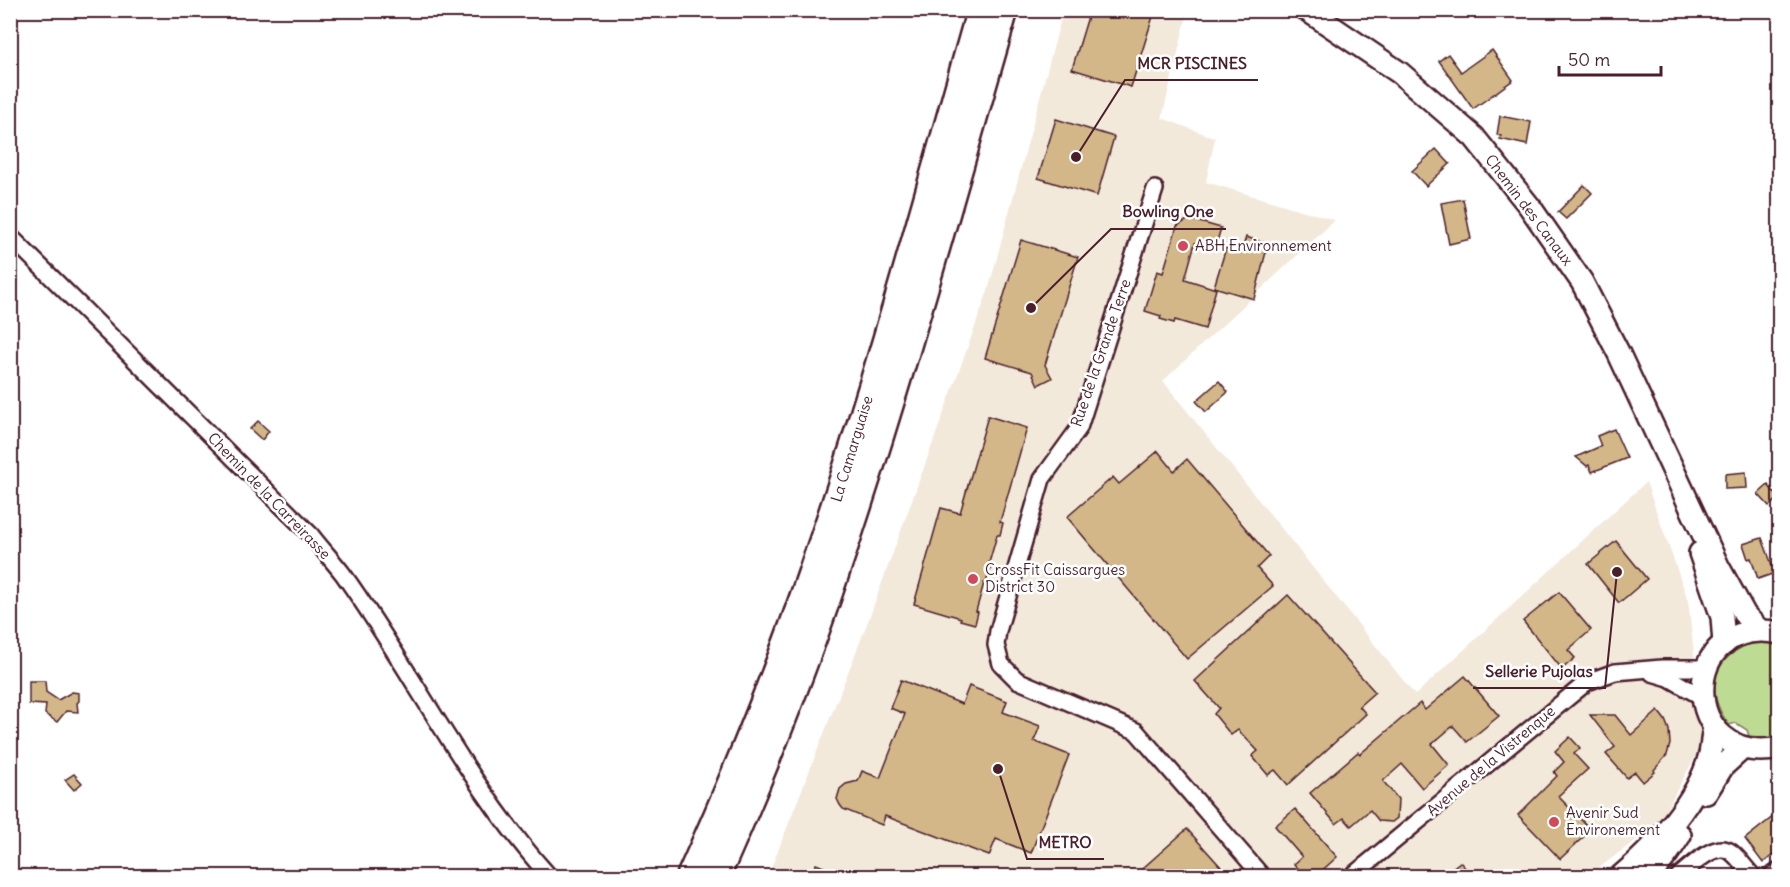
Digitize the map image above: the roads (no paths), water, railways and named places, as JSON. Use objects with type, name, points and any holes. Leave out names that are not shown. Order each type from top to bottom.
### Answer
[{"type":"highway","name":"La Camarguaise","points":[[691,876],[758,719],[815,566],[862,420],[981,10]]},
{"type":"highway","name":"La Camarguaise","points":[[716,876],[789,702],[835,574],[883,425],[1004,10]]},
{"type":"main road","name":"Chemin des Canaux","points":[[1307,10],[1400,73],[1474,137],[1523,198],[1582,282],[1619,354],[1718,566],[1745,615],[1769,632]]},
{"type":"main road","name":"Chemin des Canaux","points":[[1674,472],[1722,617],[1724,644]]},
{"type":"main road","points":[[1769,632],[1740,634],[1724,644],[1713,655],[1706,668],[1702,682],[1702,697],[1706,712],[1714,727],[1727,740],[1743,748],[1761,751],[1779,748]]},
{"type":"main road","points":[[1621,876],[1644,857],[1660,839],[1688,800],[1701,778],[1710,755],[1714,727]]},
{"type":"main road","points":[[1647,876],[1672,847],[1723,766],[1743,748]]},
{"type":"street","name":"Rue de la Grande Terre","points":[[1155,189],[1079,428],[1042,480],[998,631],[996,645],[1002,664],[1017,680],[1136,731],[1262,876]]},
{"type":"street","name":"Chemin de la Carreirasse","points":[[10,236],[310,535],[377,623],[485,794],[512,832],[549,876]]},
{"type":"street","name":"Avenue de la Vistrenque","points":[[1352,876],[1587,681],[1615,672],[1641,669],[1706,668]]},
{"type":"street","name":"Avenue de la Vistrenque","points":[[1641,669],[1670,678],[1702,697]]},
{"type":"street","points":[[1679,876],[1710,850],[1721,849],[1729,850],[1753,876]]},
{"type":"street","points":[[1771,876],[1779,870]]},
{"type":"place","name":"MCR PISCINES","points":[[1076,157]]},
{"type":"place","name":"ABH Environnement","points":[[1183,246]]},
{"type":"place","name":"Bowling One","points":[[1031,308]]},
{"type":"place","name":"Sellerie Pujolas","points":[[1617,572]]},
{"type":"place","name":"CrossFit Caissargues District 30","points":[[973,579]]},
{"type":"place","name":"METRO","points":[[998,769]]},
{"type":"place","name":"Avenir Sud Environement","points":[[1554,822]]}]
